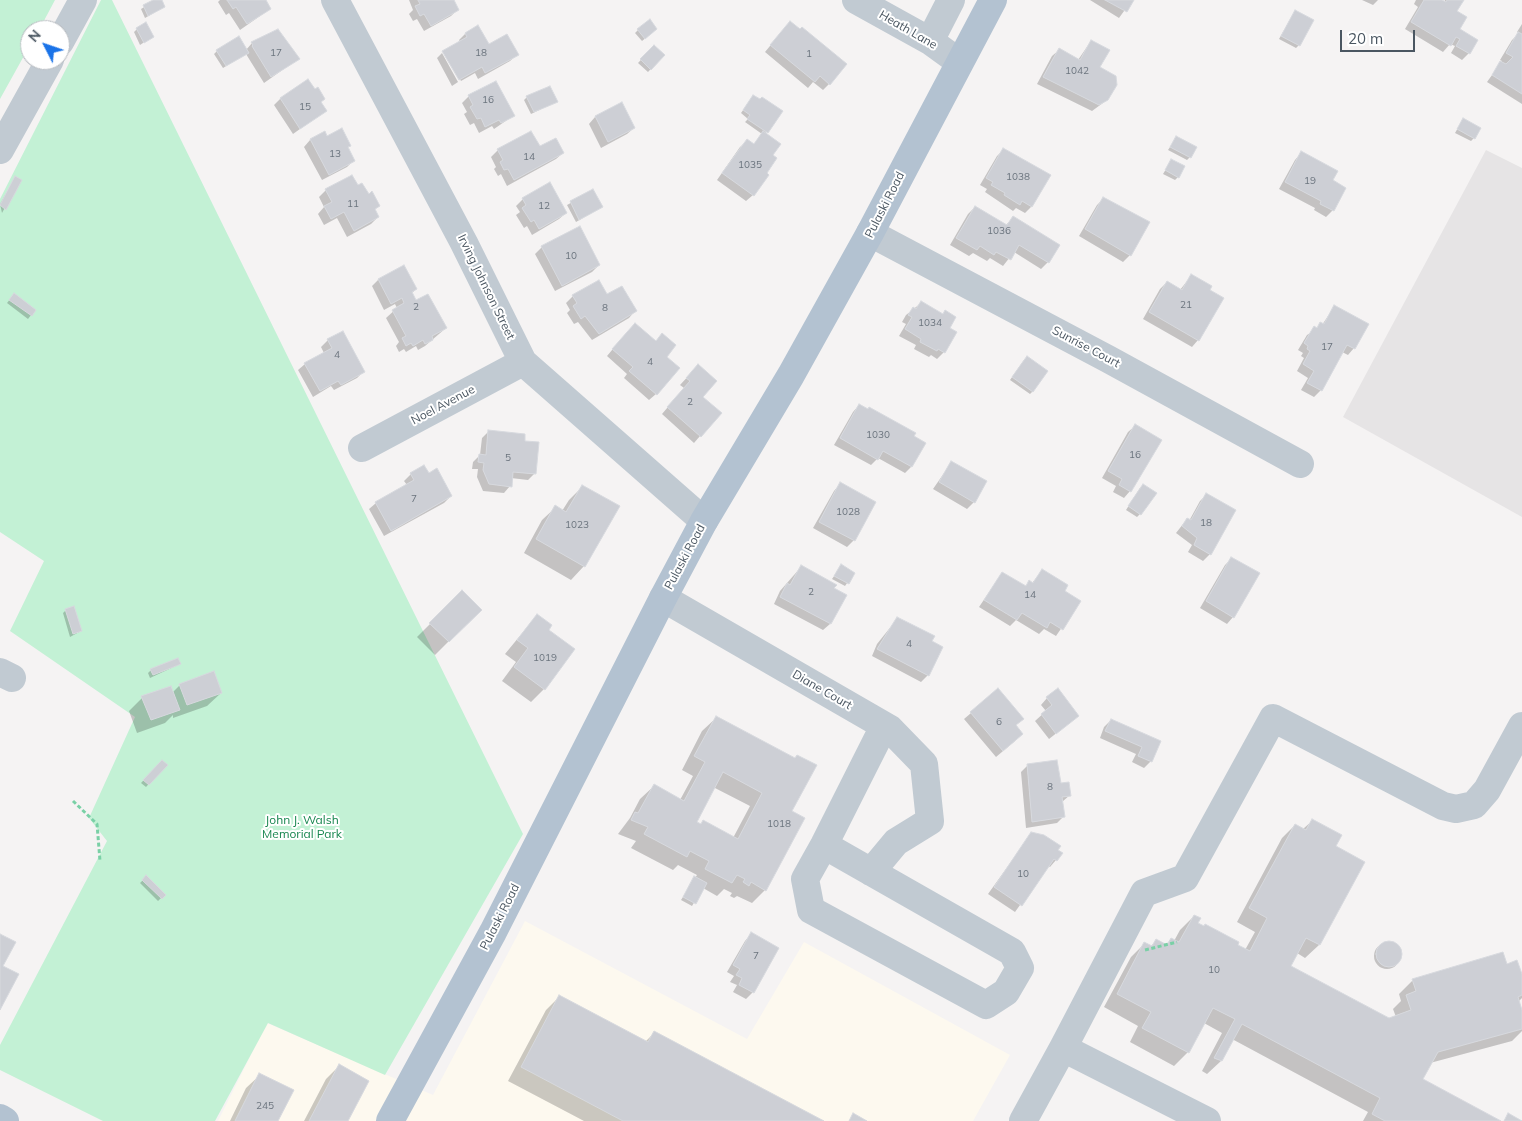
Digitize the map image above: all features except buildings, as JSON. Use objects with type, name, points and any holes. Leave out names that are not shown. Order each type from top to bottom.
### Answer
[{"type":"main road","name":"Pulaski Road","points":[[390,1121],[493,932],[662,598],[704,520],[792,374],[870,233],[993,0]]},
{"type":"main road","points":[[0,1118],[5,1121]]},
{"type":"street","points":[[70,24],[83,0]]},
{"type":"street","name":"Irving Johnson Street","points":[[335,0],[464,242],[523,362],[704,520]]},
{"type":"street","name":"Heath Lane","points":[[856,0],[930,41],[959,62]]},
{"type":"street","points":[[930,41],[951,0]]},
{"type":"street","points":[[0,150],[44,70]]},
{"type":"street","name":"Sunrise Court","points":[[870,233],[1108,359],[1300,464]]},
{"type":"street","name":"Noel Avenue","points":[[362,448],[523,362]]},
{"type":"street","name":"Diane Court","points":[[662,598],[890,729],[924,764],[930,820],[896,842],[871,872]]},
{"type":"street","points":[[1023,1121],[1144,893],[1185,878],[1273,718],[1443,806],[1456,809],[1474,805],[1487,790],[1522,726]]},
{"type":"street","points":[[824,845],[1012,952],[1020,968],[1006,992],[986,1005],[810,910],[805,879],[884,726]]},
{"type":"street","points":[[1063,1048],[1207,1121]]},
{"type":"path","points":[[73,801],[97,824],[100,861]]},
{"type":"path","points":[[1144,951],[1176,942]]},
{"type":"shaded area","points":[[1486,150],[1522,168],[1522,517],[1343,417]]},
{"type":"shaded area","points":[[525,921],[747,1039],[804,942],[1010,1055],[973,1121],[218,1121],[267,1023],[433,1095]]},
{"type":"green space","points":[[0,0],[55,0],[44,20],[20,20],[20,63],[0,99]]},
{"type":"green space","name":"John J. Walsh Memorial Park","points":[[101,0],[112,0],[523,834],[385,1075],[268,1023],[215,1121],[103,1121],[0,1070],[0,1045],[107,841],[89,818],[135,717],[10,631],[44,561],[0,532],[0,199],[65,70],[70,70],[70,61]]}]
